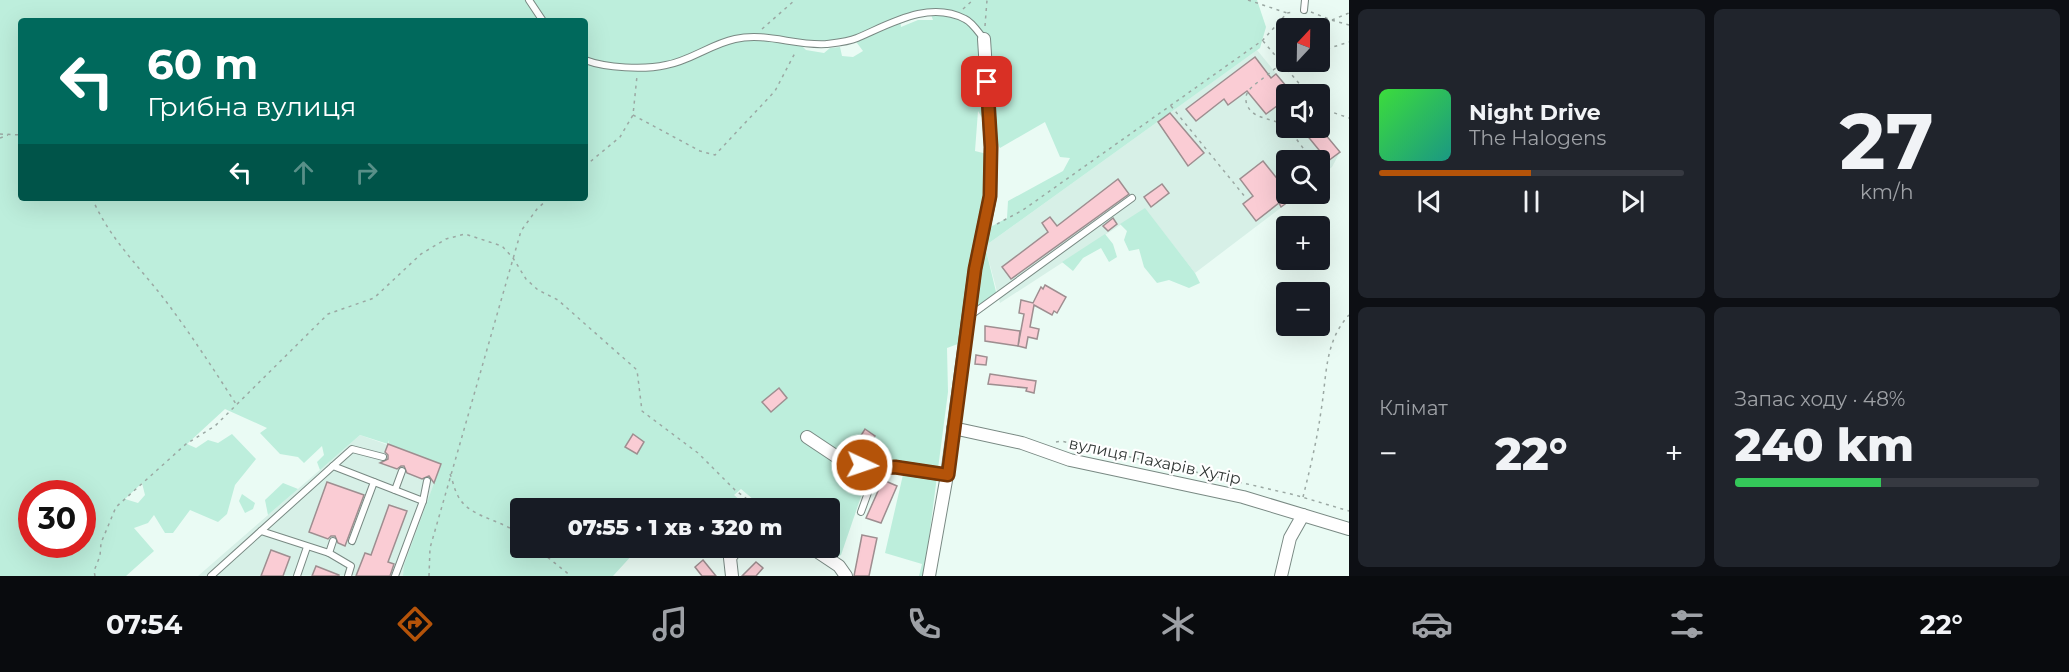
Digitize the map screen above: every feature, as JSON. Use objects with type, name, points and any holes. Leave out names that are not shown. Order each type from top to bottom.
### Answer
[{"type":"street","points":[[929,576],[948,475],[975,269],[990,196],[991,147],[984,39]]},
{"type":"street","name":"вулиця Пахарів Хутір","points":[[953,428],[1022,443],[1070,460],[1243,497],[1349,529]]},
{"type":"street","points":[[807,437],[841,459],[878,468],[895,467],[948,475]]},
{"type":"street","points":[[1281,576],[1290,538],[1303,515]]},
{"type":"street","points":[[730,558],[732,576]]},
{"type":"street","points":[[827,558],[839,566],[846,576]]},
{"type":"lane","points":[[529,0],[541,18]]},
{"type":"lane","points":[[1304,10],[1305,0]]},
{"type":"lane","points":[[588,61],[599,66],[667,65],[734,39],[763,36],[800,44],[826,44],[855,39],[900,18],[931,12],[947,12],[967,19],[984,39]]},
{"type":"lane","points":[[970,315],[1132,198]]},
{"type":"lane","points":[[211,576],[352,449],[383,457]]},
{"type":"lane","points":[[333,466],[423,501]]},
{"type":"lane","points":[[861,512],[878,468]]},
{"type":"lane","points":[[395,490],[402,471]]},
{"type":"lane","points":[[395,576],[423,501],[427,481]]},
{"type":"lane","points":[[352,541],[374,482]]},
{"type":"lane","points":[[261,531],[329,554],[351,566],[348,576]]},
{"type":"lane","points":[[329,554],[333,542]]},
{"type":"lane","points":[[297,576],[307,547]]},
{"type":"path","points":[[754,37],[795,0]]},
{"type":"path","points":[[954,15],[973,0]]},
{"type":"path","points":[[984,39],[987,0]]},
{"type":"path","points":[[1248,0],[1287,13],[1304,10],[1349,25]]},
{"type":"path","points":[[983,231],[1023,210],[1263,40],[1287,13]]},
{"type":"path","points":[[1331,20],[1349,13]]},
{"type":"path","points":[[1263,40],[1276,56]]},
{"type":"path","points":[[1330,48],[1349,42]]},
{"type":"path","points":[[633,115],[700,152],[715,155],[775,91],[800,44]]},
{"type":"path","points":[[588,163],[620,136],[633,115],[638,67]]},
{"type":"path","points":[[1276,69],[1248,90],[1245,99],[1250,111],[1259,117],[1275,121],[1286,127],[1304,149]]},
{"type":"path","points":[[1289,72],[1299,84]]},
{"type":"path","points":[[1171,105],[1246,198]]},
{"type":"path","points":[[1330,111],[1349,118]]},
{"type":"path","points":[[0,134],[18,135]]},
{"type":"path","points":[[0,138],[9,135]]},
{"type":"path","points":[[93,201],[100,216],[124,253],[166,302],[236,405]]},
{"type":"path","points":[[429,576],[430,548],[450,473],[521,231],[546,201]]},
{"type":"path","points":[[95,576],[94,571],[100,556],[101,543],[116,507],[186,444],[215,426],[328,314],[374,298],[421,254],[446,239],[465,234],[502,246],[513,258],[526,279],[538,290],[558,300],[637,370],[642,411],[698,453],[746,498]]},
{"type":"path","points":[[1303,498],[1322,411],[1328,354],[1338,327],[1349,315]]},
{"type":"path","points":[[1036,448],[1061,441],[1349,511]]},
{"type":"path","points":[[450,473],[458,497],[471,511],[510,526]]},
{"type":"path","points":[[547,558],[571,576]]},
{"type":"shaded area","points":[[1257,50],[1285,84],[1276,84],[1276,138],[1328,138],[1340,152],[1330,169],[1330,150],[1276,150],[1276,204],[1286,204],[1195,273],[1145,209],[1000,303],[985,246]]},
{"type":"shaded area","points":[[360,435],[441,464],[403,576],[198,576]]},
{"type":"green space","points":[[0,0],[1257,0],[1266,27],[1260,48],[985,246],[997,296],[982,307],[972,302],[966,341],[947,348],[948,392],[924,576],[919,576],[922,564],[885,553],[905,466],[834,455],[866,482],[840,556],[840,498],[752,498],[741,489],[734,495],[737,498],[510,498],[510,558],[629,558],[613,576],[403,576],[404,565],[441,464],[389,445],[389,440],[388,444],[360,435],[320,470],[317,462],[324,455],[322,446],[304,463],[298,457],[280,454],[260,433],[267,428],[225,409],[187,444],[196,448],[208,440],[218,443],[232,434],[256,459],[235,485],[227,514],[218,522],[190,510],[173,533],[165,533],[154,515],[148,523],[134,528],[154,551],[126,576],[0,576]],"holes":[[[930,12],[933,20],[918,20],[901,27],[900,18]],[[854,39],[863,51],[853,57],[842,56],[840,47],[830,48],[824,53],[806,50],[800,44]],[[978,111],[1000,148],[1045,122],[1060,157],[1070,158],[1063,171],[1008,201],[1007,218],[983,231],[991,155],[975,151]],[[142,483],[145,495],[138,503],[125,499]]]},
{"type":"green space","points":[[1145,208],[1195,273],[1200,283],[1189,288],[1169,280],[1157,283],[1144,267],[1139,249],[1129,251],[1124,240],[1127,231],[1120,224]]},
{"type":"green space","points":[[1105,234],[1113,244],[1117,257],[1109,262],[1101,248],[1083,258],[1073,271],[1062,262]]},
{"type":"green space","points":[[283,483],[298,489],[268,515],[265,500]]},
{"type":"green space","points":[[242,494],[255,503],[253,509],[245,513],[239,501]]},
{"type":"building","points":[[1255,57],[1271,78],[1276,74],[1284,84],[1276,84],[1276,107],[1266,114],[1247,91],[1228,105],[1224,99],[1196,121],[1186,109]]},
{"type":"building","points":[[1170,113],[1204,153],[1188,166],[1158,122]]},
{"type":"building","points":[[1309,138],[1328,138],[1340,152],[1330,160],[1330,150],[1319,150]]},
{"type":"building","points":[[1263,161],[1276,177],[1278,204],[1256,221],[1243,204],[1253,196],[1240,179]]},
{"type":"building","points":[[1118,179],[1129,194],[1011,279],[1002,267],[1048,232],[1042,223],[1050,217],[1057,226]]},
{"type":"building","points":[[1162,184],[1169,193],[1151,207],[1144,197]]},
{"type":"building","points":[[1113,218],[1117,224],[1108,231],[1103,226]]},
{"type":"building","points":[[1045,285],[1066,297],[1057,313],[1054,311],[1052,315],[1034,305],[1030,327],[1039,329],[1037,339],[1028,337],[1026,348],[1018,346],[1024,314],[1019,313],[1021,300],[1033,303],[1041,287],[1043,289]]},
{"type":"building","points":[[985,326],[1020,331],[1018,346],[985,341]]},
{"type":"building","points":[[976,355],[987,357],[986,365],[975,364]]},
{"type":"building","points":[[990,374],[1036,381],[1034,393],[1026,391],[1027,388],[988,384]]},
{"type":"building","points":[[779,388],[787,398],[771,412],[762,402]]},
{"type":"building","points":[[865,429],[875,436],[870,444],[860,437]]},
{"type":"building","points":[[633,434],[644,442],[637,454],[625,447]]},
{"type":"building","points":[[388,444],[441,464],[434,483],[429,476],[422,479],[407,473],[404,466],[397,469],[380,463],[388,459],[385,452]]},
{"type":"building","points":[[883,480],[897,486],[881,523],[866,518]]},
{"type":"building","points":[[327,482],[364,495],[345,546],[338,543],[335,536],[328,539],[309,532]]},
{"type":"building","points":[[389,505],[407,511],[388,562],[394,564],[390,576],[356,576],[365,553],[371,555]]},
{"type":"building","points":[[862,535],[877,538],[869,576],[854,576]]},
{"type":"building","points":[[271,550],[290,557],[283,576],[261,576]]},
{"type":"building","points":[[703,560],[716,576],[702,576],[695,567]]},
{"type":"building","points":[[756,562],[763,568],[756,576],[742,576]]},
{"type":"building","points":[[316,566],[339,575],[339,576],[312,576]]},
{"type":"route","points":[[862,465],[874,468],[895,467],[948,475],[975,269],[990,196],[991,147],[987,82]]}]
